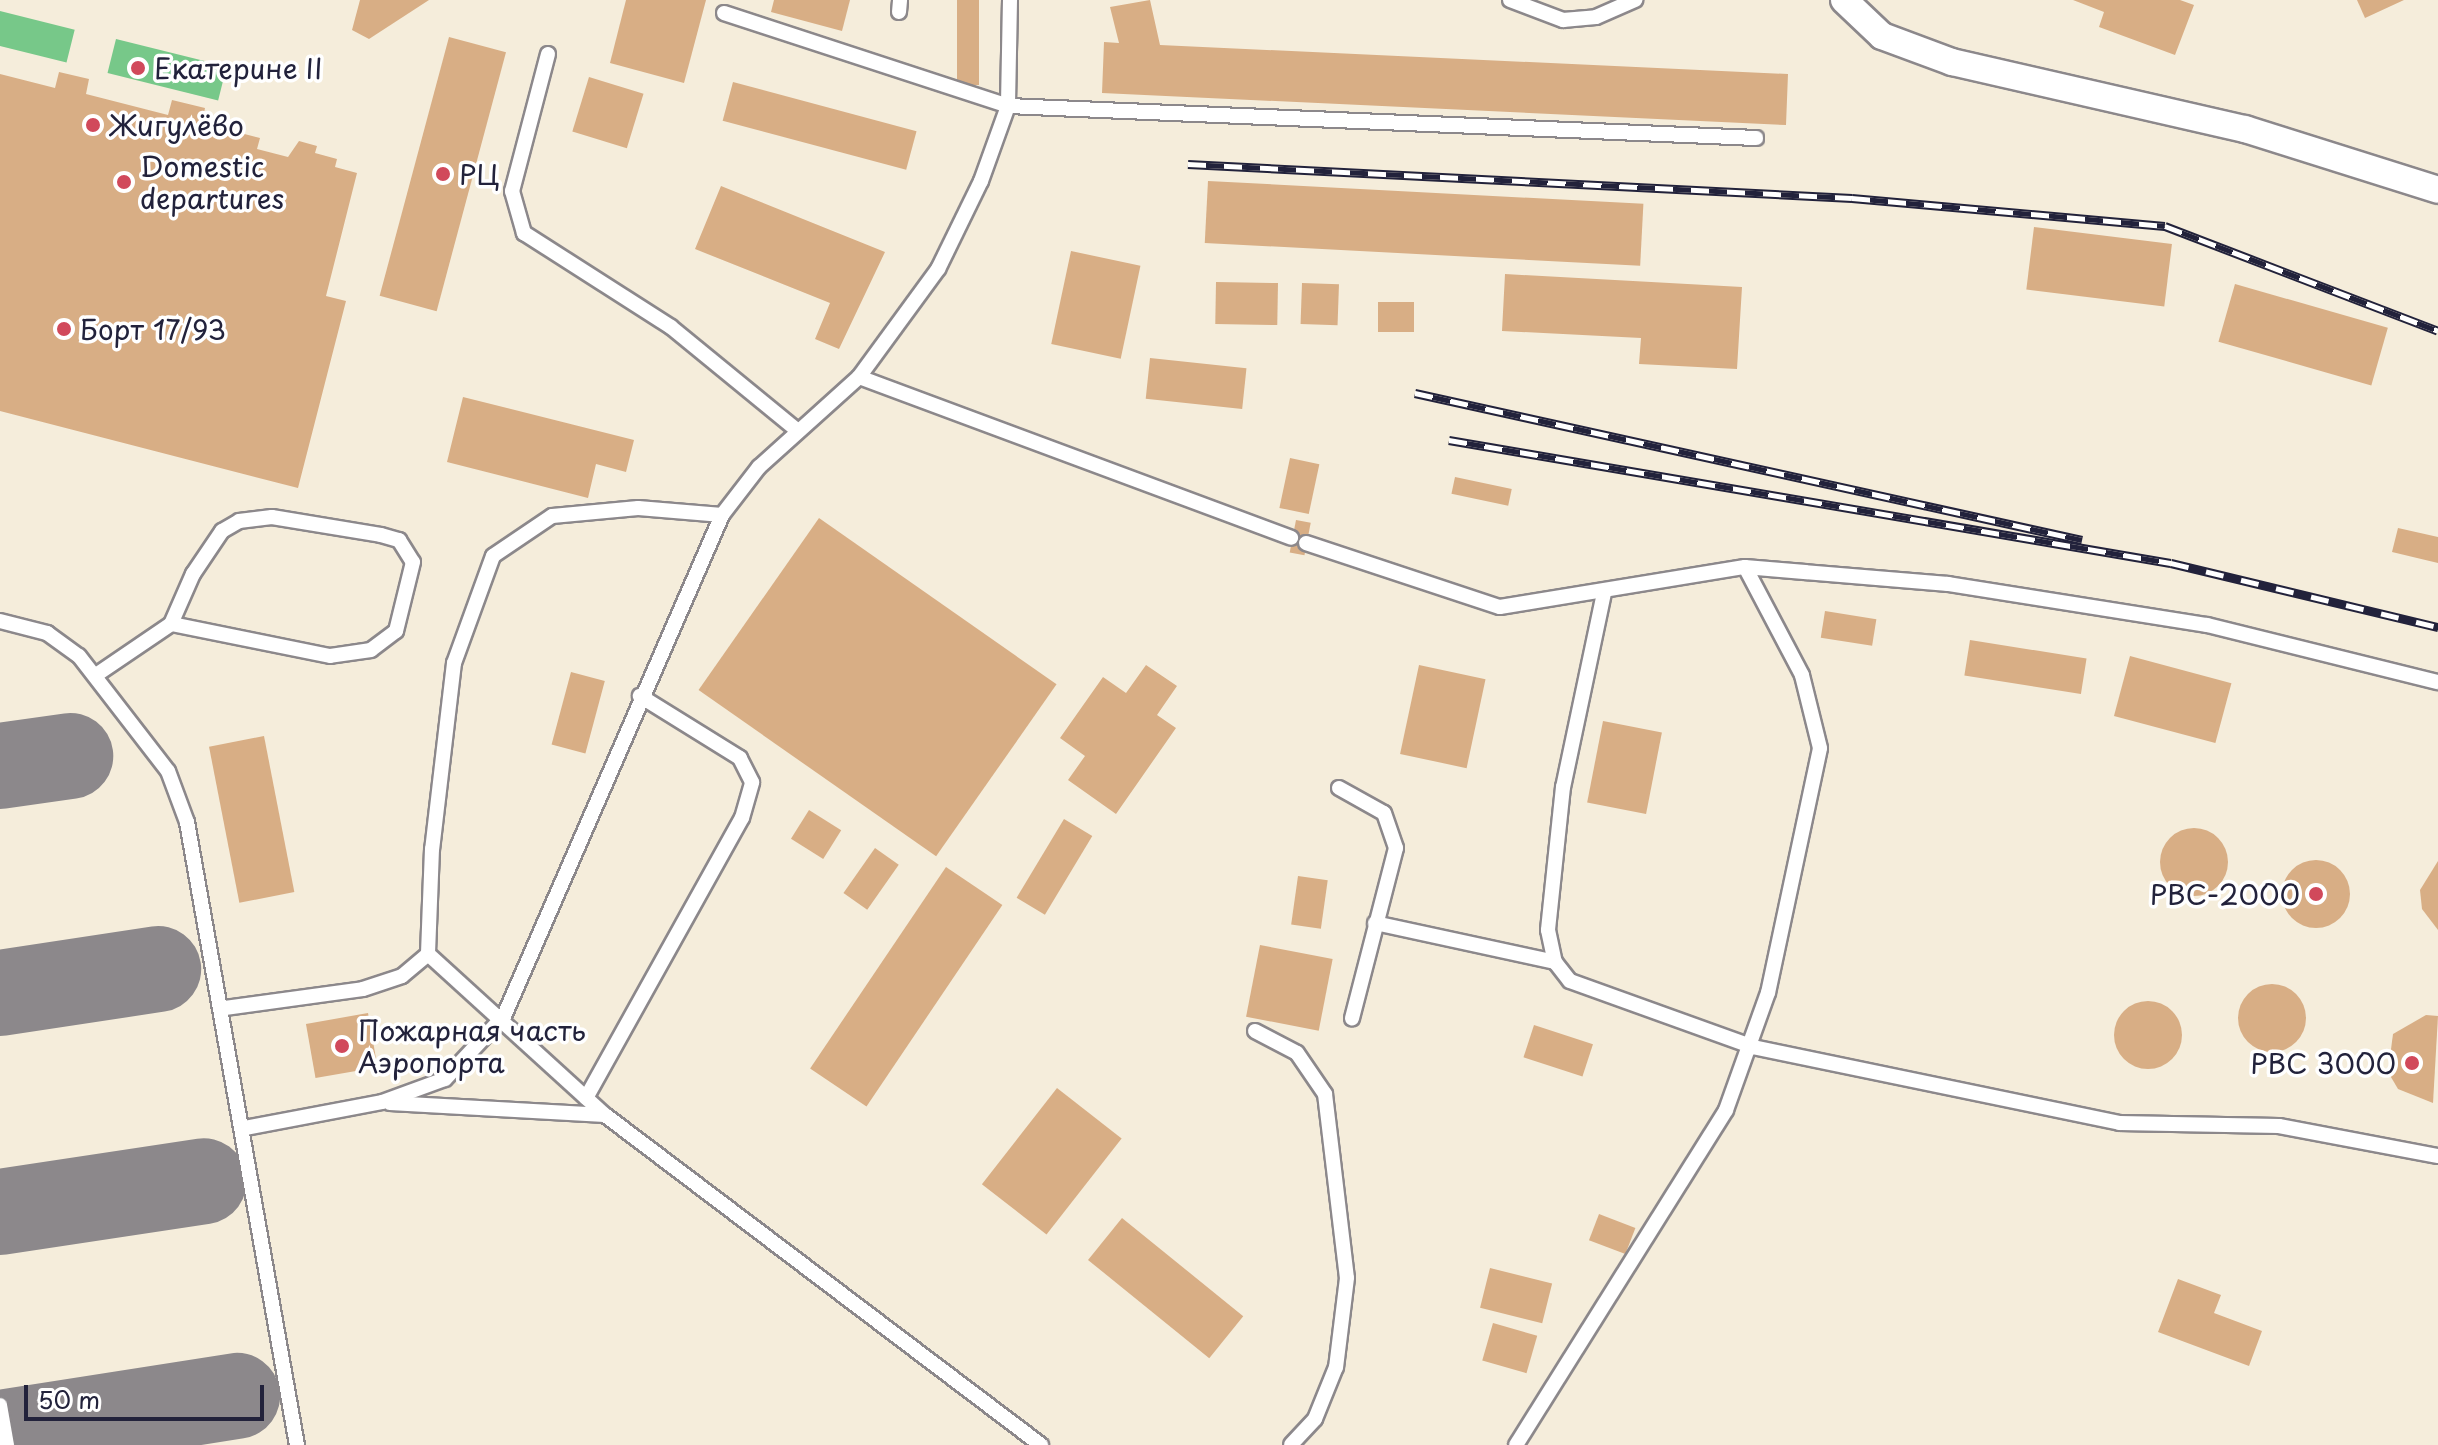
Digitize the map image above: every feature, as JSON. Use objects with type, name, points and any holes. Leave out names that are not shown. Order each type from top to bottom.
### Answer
[{"type":"street","points":[[1844,0],[1882,36],[1952,62],[2245,129],[2438,190]]},
{"type":"lane","points":[[245,1128],[382,1102],[445,1079],[504,1016],[640,696],[722,515],[798,431],[859,377],[938,269],[1008,106],[1010,0]]},
{"type":"lane","points":[[1510,0],[1563,20],[1596,17],[1635,0]]},
{"type":"lane","points":[[724,13],[1008,106],[1756,138]]},
{"type":"lane","points":[[548,54],[512,191],[524,233],[671,327],[798,431]]},
{"type":"lane","points":[[859,377],[1298,540],[1500,607],[1604,593],[1745,567],[1948,584],[2207,625],[2438,682]]},
{"type":"lane","points":[[225,1008],[363,989],[402,976],[428,954],[432,849],[454,663],[493,556],[552,516],[638,508],[722,515]]},
{"type":"lane","points":[[96,675],[171,624],[193,574],[222,531],[239,521],[272,517],[381,535],[399,540],[413,562],[396,631],[371,650],[330,656],[171,624]]},
{"type":"lane","points":[[1516,1445],[1672,1204],[1753,1047],[1820,748],[1802,675],[1745,567]]},
{"type":"lane","points":[[1604,593],[1563,787],[1548,930],[1555,962],[1570,981],[1614,1002],[1753,1047],[2119,1123],[2279,1126],[2438,1156]]},
{"type":"lane","points":[[0,621],[47,633],[96,675],[168,771],[187,822],[225,1008],[297,1445]]},
{"type":"lane","points":[[586,1098],[742,818],[752,782],[740,758],[640,696]]},
{"type":"lane","points":[[1339,788],[1376,806],[1394,830],[1352,1018]]},
{"type":"lane","points":[[1375,923],[1555,962]]},
{"type":"lane","points":[[428,954],[504,1016],[605,1115],[1041,1445]]},
{"type":"lane","points":[[1255,1031],[1297,1053],[1325,1094],[1347,1278],[1336,1367],[1315,1419],[1291,1445]]},
{"type":"lane","points":[[382,1102],[605,1115]]},
{"type":"lane","points":[[0,1405],[7,1445]]},
{"type":"green space","points":[[0,11],[75,30],[66,63],[0,46]]},
{"type":"green space","points":[[116,39],[227,67],[218,101],[108,73]]},
{"type":"building","points":[[360,0],[429,0],[369,39],[352,30]]},
{"type":"building","points":[[626,0],[706,0],[684,83],[610,63]]},
{"type":"building","points":[[774,0],[850,0],[842,31],[771,12]]},
{"type":"building","points":[[957,0],[979,0],[979,85],[957,85]]},
{"type":"building","points":[[1150,0],[1160,45],[1788,74],[1786,125],[1102,93],[1104,42],[1119,43],[1110,7]]},
{"type":"building","points":[[2073,0],[2180,0],[2194,5],[2175,55],[2099,27],[2104,12]]},
{"type":"building","points":[[2357,0],[2404,0],[2365,18]]},
{"type":"building","name":"РЦ","points":[[449,37],[506,52],[437,311],[380,296]]},
{"type":"building","points":[[59,72],[89,79],[86,94],[168,115],[172,100],[205,108],[202,123],[260,138],[257,149],[288,157],[299,141],[317,146],[315,153],[337,159],[335,167],[357,173],[326,296],[346,301],[298,488],[0,411],[0,74],[55,88]]},
{"type":"building","points":[[589,77],[644,94],[627,148],[572,132]]},
{"type":"building","points":[[733,82],[917,131],[906,170],[723,121]]},
{"type":"building","points":[[1208,181],[1643,204],[1640,266],[1205,243]]},
{"type":"building","points":[[721,186],[885,252],[839,349],[815,339],[830,303],[695,249]]},
{"type":"building","points":[[2034,227],[2172,244],[2164,306],[2026,290]]},
{"type":"building","points":[[1071,251],[1140,266],[1121,359],[1051,344]]},
{"type":"building","points":[[1505,274],[1742,287],[1737,369],[1639,364],[1641,338],[1502,331]]},
{"type":"building","points":[[1216,282],[1278,283],[1277,325],[1215,324]]},
{"type":"building","points":[[1302,283],[1339,284],[1338,325],[1301,324]]},
{"type":"building","points":[[2235,284],[2388,328],[2371,386],[2218,342]]},
{"type":"building","points":[[1378,302],[1414,302],[1414,332],[1378,332]]},
{"type":"building","points":[[1150,358],[1246,368],[1242,409],[1146,399]]},
{"type":"building","points":[[463,397],[634,440],[626,472],[596,464],[588,498],[447,462]]},
{"type":"building","points":[[1290,458],[1319,464],[1309,514],[1279,508]]},
{"type":"building","points":[[1455,477],[1512,489],[1508,506],[1451,494]]},
{"type":"building","points":[[819,518],[1057,684],[936,856],[699,690]]},
{"type":"building","points":[[1296,520],[1311,523],[1304,555],[1290,552]]},
{"type":"building","points":[[2398,528],[2438,537],[2438,563],[2392,552]]},
{"type":"building","points":[[1825,611],[1876,619],[1872,646],[1821,638]]},
{"type":"building","points":[[1970,640],[2087,658],[2081,694],[1964,676]]},
{"type":"building","points":[[2130,656],[2231,683],[2215,743],[2114,716]]},
{"type":"building","points":[[1146,665],[1177,686],[1157,715],[1176,728],[1116,814],[1068,780],[1085,756],[1060,738],[1103,677],[1126,693]]},
{"type":"building","points":[[1419,665],[1486,679],[1467,768],[1400,754]]},
{"type":"building","points":[[571,672],[605,681],[585,754],[552,744]]},
{"type":"building","points":[[1603,721],[1662,732],[1646,814],[1587,802]]},
{"type":"building","points":[[264,736],[294,892],[239,903],[209,747]]},
{"type":"building","points":[[809,810],[841,830],[823,859],[791,839]]},
{"type":"building","points":[[1064,819],[1092,836],[1045,915],[1017,898]]},
{"type":"building","name":"РВС-2000","points":[[2201,828],[2222,843],[2228,862],[2226,875],[2218,886],[2201,896],[2187,896],[2170,886],[2162,875],[2160,855],[2170,838],[2181,830]]},
{"type":"building","points":[[875,848],[899,865],[867,910],[843,893]]},
{"type":"building","name":"РВС-2000","points":[[2309,860],[2323,860],[2335,865],[2345,875],[2350,894],[2345,913],[2335,923],[2323,928],[2309,928],[2297,923],[2287,913],[2282,901],[2282,887],[2287,875],[2297,865]]},
{"type":"building","points":[[2438,861],[2438,930],[2422,909],[2420,890]]},
{"type":"building","points":[[946,867],[1002,905],[866,1106],[810,1068]]},
{"type":"building","points":[[1298,876],[1328,880],[1321,929],[1291,925]]},
{"type":"building","points":[[1260,945],[1333,959],[1319,1031],[1246,1017]]},
{"type":"building","name":"РВС-2000","points":[[2279,984],[2300,999],[2306,1018],[2304,1031],[2296,1042],[2279,1052],[2265,1052],[2248,1042],[2240,1031],[2238,1011],[2248,994],[2259,986]]},
{"type":"building","points":[[2155,1001],[2176,1016],[2182,1035],[2180,1048],[2172,1059],[2155,1069],[2141,1069],[2124,1059],[2116,1048],[2114,1028],[2124,1011],[2135,1003]]},
{"type":"building","name":"Пожарная часть Аэропорта","points":[[368,1013],[378,1067],[316,1078],[306,1024]]},
{"type":"building","name":"РВС 3000","points":[[2426,1015],[2438,1016],[2433,1103],[2398,1089],[2388,1072],[2393,1034]]},
{"type":"building","points":[[1534,1025],[1593,1044],[1582,1076],[1523,1057]]},
{"type":"building","points":[[1057,1088],[1122,1138],[1047,1235],[982,1184]]},
{"type":"building","points":[[1599,1214],[1635,1228],[1625,1254],[1589,1240]]},
{"type":"building","points":[[1122,1218],[1243,1316],[1209,1358],[1088,1260]]},
{"type":"building","points":[[1490,1268],[1552,1283],[1542,1323],[1480,1308]]},
{"type":"building","points":[[2178,1279],[2221,1295],[2214,1313],[2262,1331],[2249,1366],[2158,1332]]},
{"type":"building","points":[[1493,1323],[1537,1336],[1526,1373],[1482,1360]]},
{"type":"taxiway","points":[[0,766],[70,756]]},
{"type":"taxiway","points":[[0,993],[158,969]]},
{"type":"taxiway","points":[[0,1212],[204,1181]]},
{"type":"taxiway","points":[[0,1433],[237,1396]]},
{"type":"railway","points":[[1188,164],[1852,198],[2165,226],[2438,331]]},
{"type":"railway","points":[[1415,393],[2082,540]]},
{"type":"railway","points":[[1449,440],[2171,563],[2438,627]]},
{"type":"place","name":"Екатерине II","points":[[138,68]]},
{"type":"place","name":"Жигулёво","points":[[93,125]]},
{"type":"place","name":"РЦ","points":[[443,174]]},
{"type":"place","name":"Domestic departures","points":[[124,182]]},
{"type":"place","name":"Борт 17/93","points":[[64,329]]},
{"type":"place","name":"РВС-2000","points":[[2316,894]]},
{"type":"place","name":"Пожарная часть Аэропорта","points":[[342,1046]]},
{"type":"place","name":"РВС 3000","points":[[2412,1063]]}]
